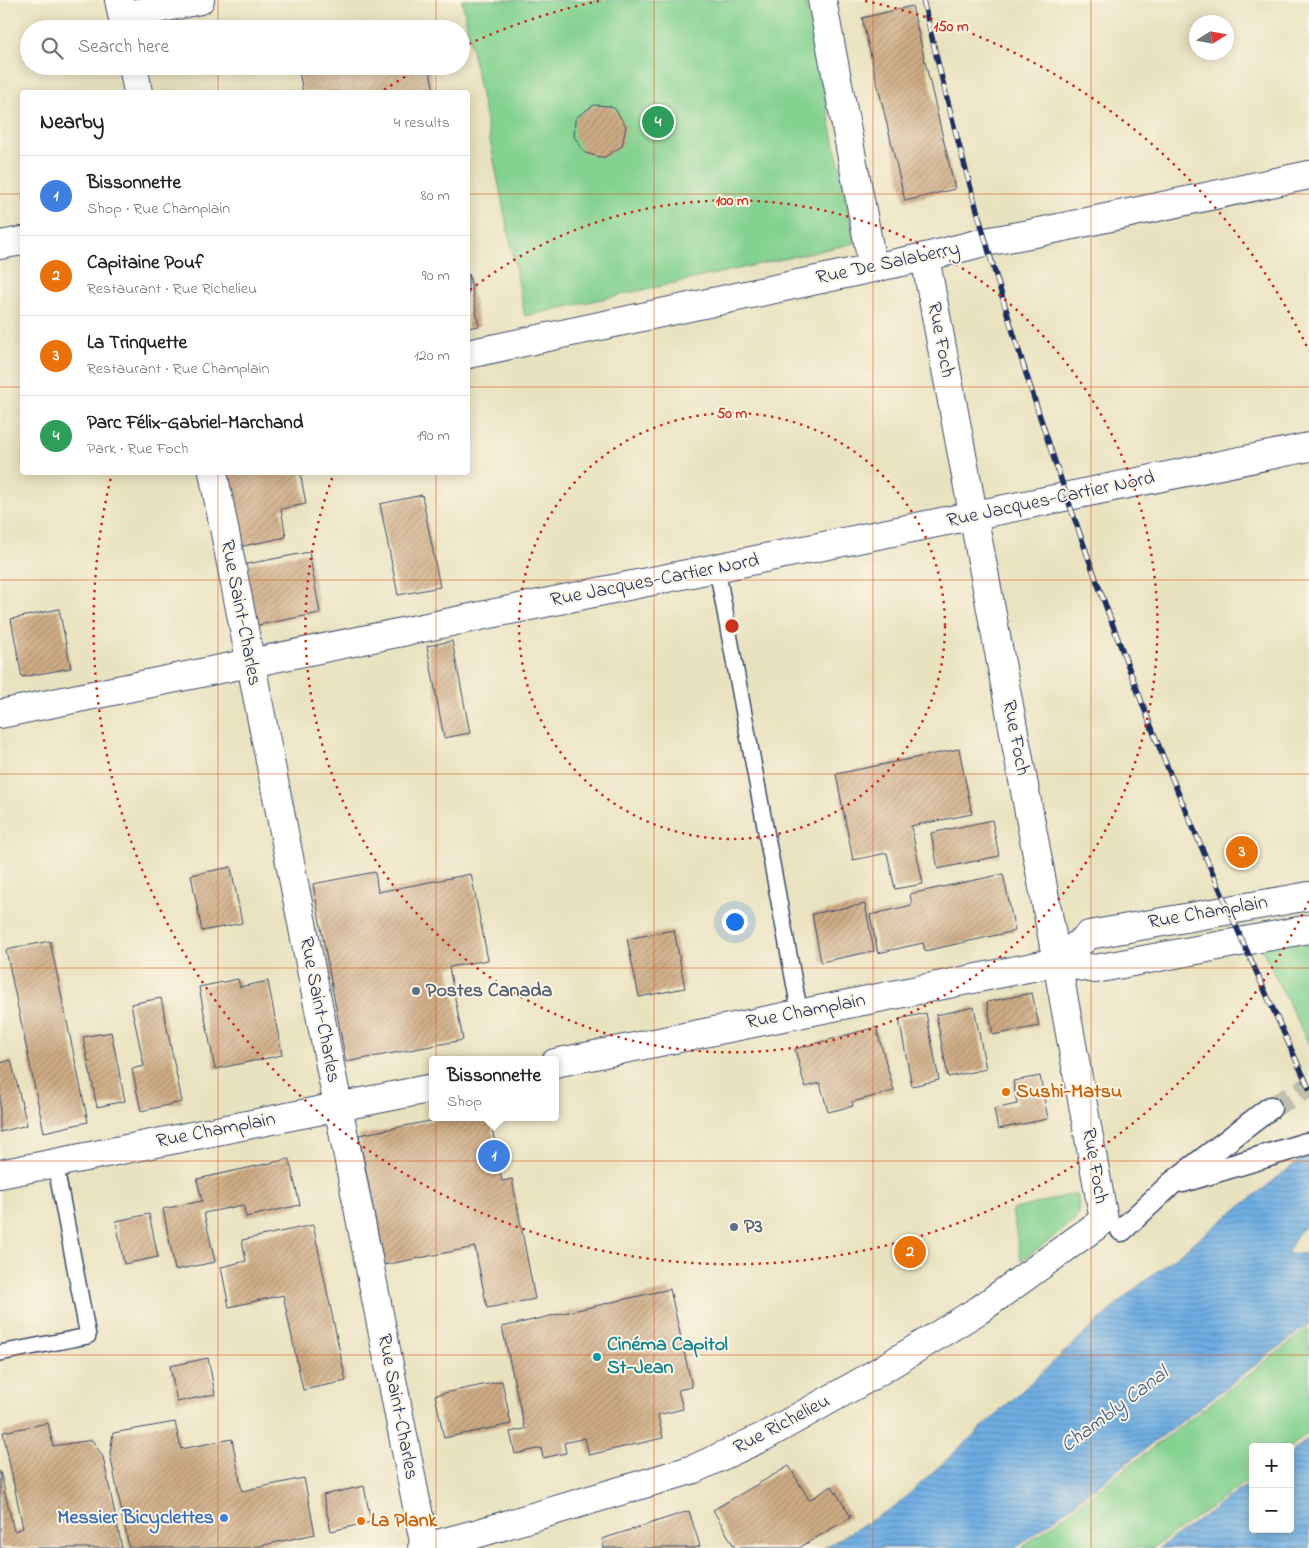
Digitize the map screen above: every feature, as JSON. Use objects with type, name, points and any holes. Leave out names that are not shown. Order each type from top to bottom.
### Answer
[{"type":"street","points":[[122,15],[200,0]]},
{"type":"street","points":[[822,0],[873,268]]},
{"type":"street","points":[[134,75],[138,90]]},
{"type":"street","name":"Rue De Salaberry","points":[[470,354],[925,257],[985,242],[1309,175]]},
{"type":"street","points":[[0,245],[20,241]]},
{"type":"street","name":"Rue Foch","points":[[925,257],[1057,962],[1113,1225]]},
{"type":"street","name":"Rue Jacques-Cartier Nord","points":[[0,714],[1309,447]]},
{"type":"street","name":"Rue Saint-Charles","points":[[214,475],[424,1548]]},
{"type":"street","name":"Rue Champlain","points":[[1057,962],[1089,935],[1309,896]]},
{"type":"street","name":"Rue Champlain","points":[[559,1062],[1057,962],[1095,969],[1309,929]]},
{"type":"street","name":"Rue Champlain","points":[[0,1174],[429,1089]]},
{"type":"street","points":[[1113,1225],[1172,1184],[1270,1108]]},
{"type":"street","points":[[1172,1184],[1306,1144]]},
{"type":"street","name":"Rue Richelieu","points":[[424,1548],[694,1469],[765,1436],[884,1369],[1113,1225]]},
{"type":"lane","points":[[716,569],[800,1014]]},
{"type":"lane","points":[[0,1353],[88,1336],[55,1163]]},
{"type":"green space","points":[[462,0],[805,0],[855,243],[525,316],[470,40],[470,20],[466,20]]},
{"type":"green space","points":[[1309,936],[1309,1045],[1260,945]]},
{"type":"green space","points":[[1077,1193],[1079,1207],[1075,1221],[1021,1261],[1012,1210]]},
{"type":"green space","points":[[1309,1328],[1309,1432],[1294,1445],[1294,1443],[1249,1443],[1249,1480],[1153,1548],[1022,1548]]},
{"type":"water","name":"Chambly Canal","points":[[1309,1153],[1309,1224],[1299,1231],[1287,1254],[1309,1254],[1309,1324],[1016,1548],[824,1548],[897,1505],[1128,1294]]},
{"type":"water","points":[[1309,1438],[1309,1548],[1159,1548],[1249,1484],[1249,1533],[1294,1533],[1294,1451]]},
{"type":"building","points":[[912,6],[955,189],[905,201],[862,18]]},
{"type":"building","points":[[300,75],[431,75],[434,90],[303,90]]},
{"type":"building","points":[[594,105],[609,106],[615,109],[626,126],[622,146],[605,157],[585,153],[574,136],[575,120]]},
{"type":"building","points":[[470,279],[479,326],[470,328]]},
{"type":"building","points":[[220,475],[301,475],[306,504],[281,509],[286,537],[234,548]]},
{"type":"building","points":[[422,495],[440,587],[398,595],[380,504]]},
{"type":"building","points":[[309,552],[320,613],[248,627],[237,566]]},
{"type":"building","points":[[59,609],[71,668],[22,677],[11,619]]},
{"type":"building","points":[[452,641],[470,733],[444,738],[427,646]]},
{"type":"building","points":[[959,749],[972,814],[911,826],[923,884],[895,889],[887,853],[853,860],[836,774]]},
{"type":"building","points":[[992,820],[999,856],[938,869],[931,833]]},
{"type":"building","points":[[231,867],[242,923],[202,931],[191,875]]},
{"type":"building","points":[[375,872],[378,892],[471,874],[488,960],[449,967],[463,1040],[346,1062],[313,884]]},
{"type":"building","points":[[1003,874],[1015,931],[925,951],[923,943],[878,953],[870,915],[912,905],[910,894]]},
{"type":"building","points":[[865,904],[874,951],[821,962],[812,914]]},
{"type":"building","points":[[674,930],[685,988],[639,997],[627,939]]},
{"type":"building","points":[[50,941],[88,1122],[44,1132],[6,950]]},
{"type":"building","points":[[238,979],[240,987],[268,981],[282,1055],[215,1069],[199,987]]},
{"type":"building","points":[[1032,993],[1039,1026],[993,1035],[987,1002]]},
{"type":"building","points":[[161,998],[182,1102],[141,1111],[132,1069],[144,1066],[131,1004]]},
{"type":"building","points":[[974,1007],[986,1069],[948,1077],[936,1015]]},
{"type":"building","points":[[926,1013],[939,1080],[912,1086],[899,1019]]},
{"type":"building","points":[[876,1027],[894,1091],[852,1102],[853,1106],[828,1112],[820,1083],[805,1087],[795,1049]]},
{"type":"building","points":[[111,1032],[125,1101],[97,1107],[83,1037]]},
{"type":"building","points":[[11,1060],[27,1125],[0,1132],[0,1063]]},
{"type":"building","points":[[1040,1076],[1048,1119],[998,1129],[994,1109],[1017,1104],[1013,1081]]},
{"type":"building","points":[[430,1121],[491,1121],[502,1181],[512,1179],[535,1299],[487,1308],[475,1247],[384,1265],[359,1135]]},
{"type":"building","points":[[289,1159],[300,1205],[246,1217],[243,1205],[204,1213],[215,1262],[175,1270],[163,1209],[202,1201],[197,1179]]},
{"type":"building","points":[[149,1214],[158,1257],[124,1264],[116,1221]]},
{"type":"building","points":[[313,1225],[346,1381],[303,1390],[283,1295],[229,1307],[221,1267],[246,1261],[242,1240]]},
{"type":"building","name":"Cinéma Capitol St-Jean","points":[[670,1289],[692,1387],[678,1390],[683,1409],[658,1415],[663,1438],[589,1455],[585,1438],[564,1443],[566,1453],[543,1458],[541,1448],[515,1454],[510,1432],[525,1429],[502,1327]]},
{"type":"building","points":[[208,1358],[215,1394],[177,1402],[170,1366]]},
{"type":"building","points":[[502,1381],[511,1424],[444,1438],[435,1395]]},
{"type":"building","points":[[175,1422],[181,1449],[232,1439],[242,1491],[304,1478],[315,1534],[250,1548],[129,1548],[110,1454],[113,1433]]},
{"type":"building","points":[[48,1423],[53,1446],[92,1440],[103,1457],[122,1548],[0,1548],[0,1471],[14,1531],[23,1528],[3,1432]]},
{"type":"building","points":[[789,1466],[809,1500],[832,1486],[851,1517],[799,1548],[735,1548],[713,1510]]},
{"type":"building","points":[[364,1486],[371,1522],[331,1531],[323,1495]]},
{"type":"building","points":[[689,1511],[700,1546],[695,1548],[604,1548],[602,1539]]},
{"type":"tunnel","points":[[1270,1108],[1309,1087]]},
{"type":"railway","points":[[923,0],[945,93],[970,185],[996,276],[1053,458],[1117,637],[1171,776],[1309,1088]]},
{"type":"place","name":"Parc Félix-Gabriel-Marchand","points":[[658,122]]},
{"type":"place","name":"La Trinquette","points":[[1242,852]]},
{"type":"place","name":"Postes Canada","points":[[416,991]]},
{"type":"place","name":"Sushi-Matsu","points":[[1006,1092]]},
{"type":"place","name":"Bissonnette","points":[[494,1156]]},
{"type":"place","name":"P3","points":[[734,1227]]},
{"type":"place","name":"Capitaine Pouf","points":[[910,1252]]},
{"type":"place","name":"Cinéma Capitol St-Jean","points":[[597,1357]]},
{"type":"place","name":"Messier Bicyclettes","points":[[224,1518]]},
{"type":"place","name":"La Plank","points":[[361,1521]]}]
